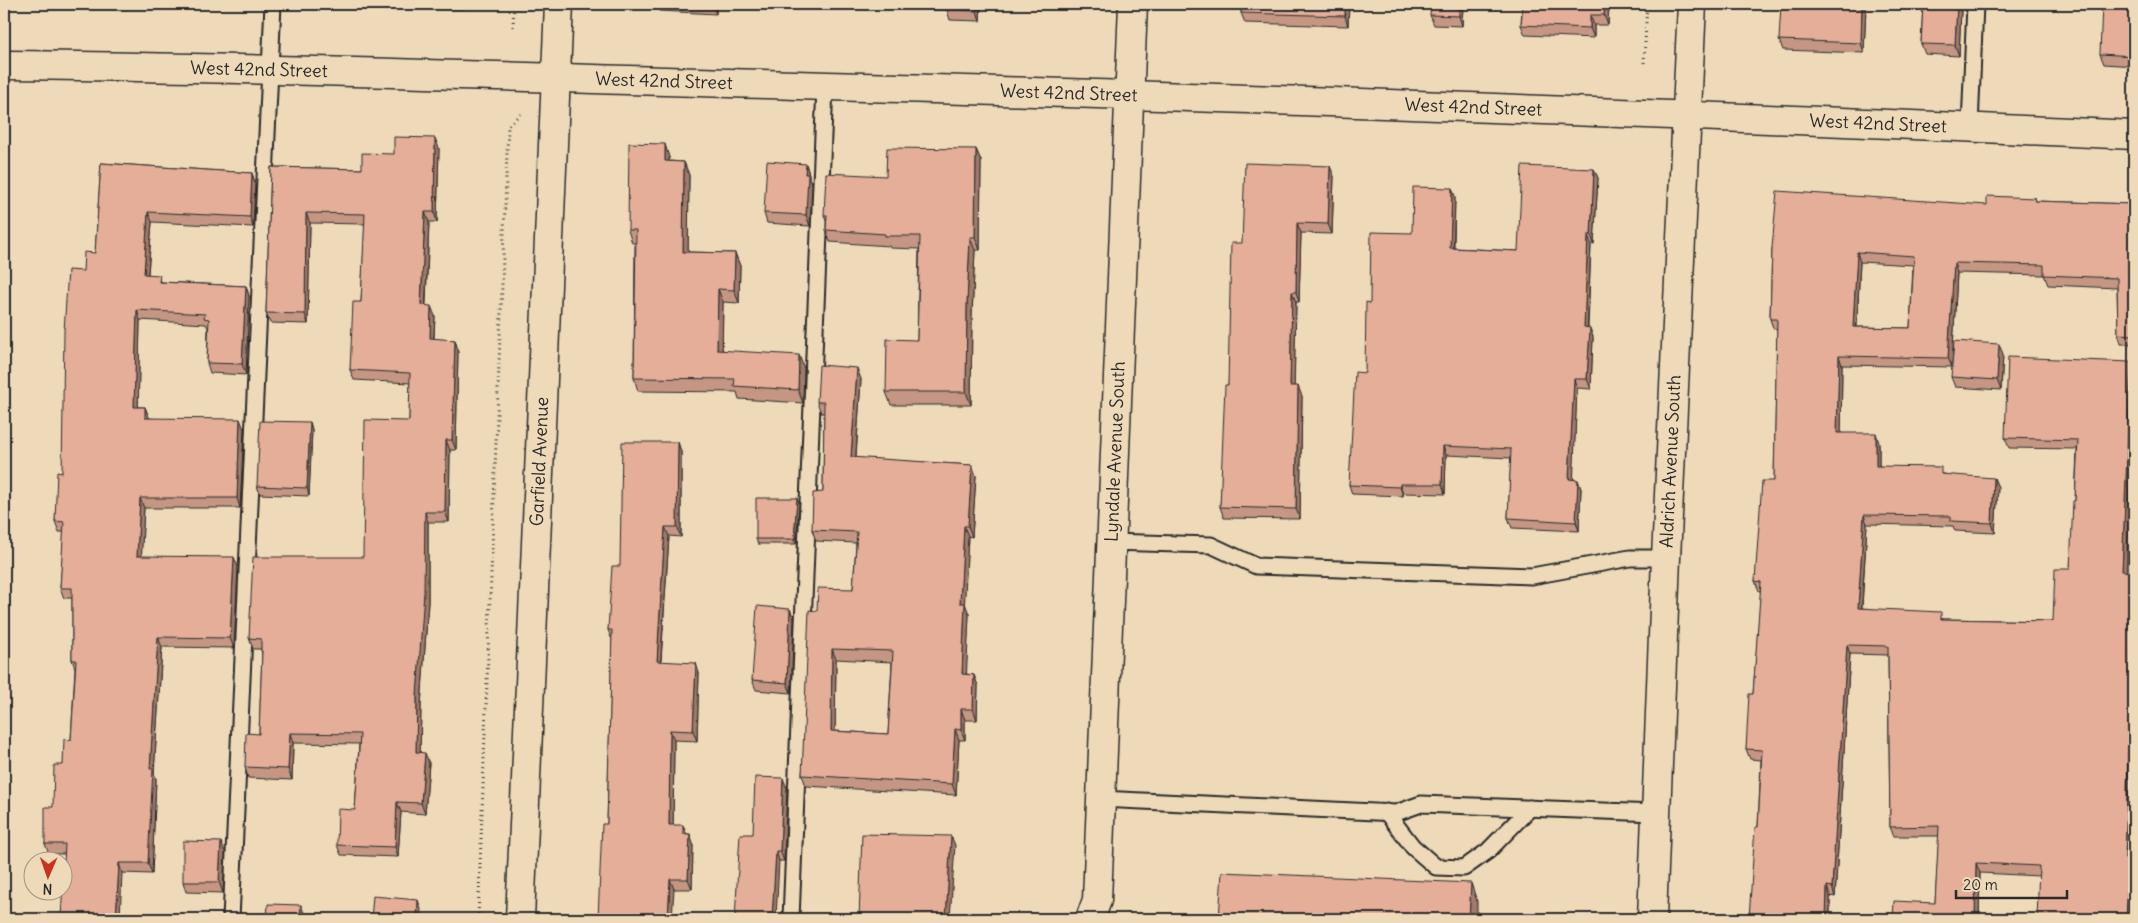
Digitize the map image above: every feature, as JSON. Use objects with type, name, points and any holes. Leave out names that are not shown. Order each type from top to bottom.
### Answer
[{"type":"street","name":"Garfield Avenue","points":[[520,919],[559,4]]},
{"type":"street","name":"Lyndale Avenue South","points":[[1097,913],[1110,542],[1133,4]]},
{"type":"street","name":"Aldrich Avenue South","points":[[1652,919],[1666,558],[1692,4]]},
{"type":"street","name":"West 42nd Street","points":[[4,65],[556,77],[1129,94],[1687,115],[2134,135]]},
{"type":"lane","points":[[231,919],[273,4]]},
{"type":"lane","points":[[1970,128],[1974,4]]},
{"type":"lane","points":[[791,919],[825,86]]},
{"type":"lane","points":[[1110,542],[1211,545],[1256,566],[1532,576],[1630,558],[1666,558]]},
{"type":"lane","points":[[1100,799],[1396,813],[1422,804],[1656,813]]},
{"type":"lane","points":[[1386,812],[1413,847],[1436,867],[1464,868],[1488,851],[1530,808]]},
{"type":"path","points":[[513,27],[514,4]]},
{"type":"path","points":[[1644,63],[1647,4]]},
{"type":"path","points":[[478,919],[508,126],[524,110]]},
{"type":"building","points":[[947,4],[977,4],[977,11],[947,10]]},
{"type":"building","points":[[1242,4],[1345,4],[1345,16],[1241,13]]},
{"type":"building","points":[[1431,4],[1459,4],[1459,16],[1430,15]]},
{"type":"building","points":[[1523,4],[1605,4],[1604,15],[1590,15],[1590,28],[1521,25]]},
{"type":"building","points":[[1781,4],[1862,4],[1861,43],[1779,40]]},
{"type":"building","points":[[1923,4],[1957,4],[1955,45],[1921,44]]},
{"type":"building","points":[[2102,4],[2134,4],[2134,56],[2100,54]]},
{"type":"building","points":[[394,137],[435,138],[434,212],[425,212],[421,305],[431,306],[430,338],[455,340],[452,440],[446,440],[445,512],[425,512],[424,592],[417,696],[416,752],[425,753],[421,803],[397,802],[395,847],[337,845],[338,809],[355,810],[360,734],[290,733],[288,769],[245,767],[246,733],[259,734],[261,639],[249,638],[253,557],[363,557],[365,420],[409,421],[410,373],[350,370],[353,302],[361,302],[365,214],[306,213],[305,314],[266,313],[271,167],[362,169],[362,153],[394,154]]},
{"type":"building","points":[[629,143],[665,144],[665,161],[684,162],[683,252],[735,253],[734,290],[718,289],[717,350],[799,355],[798,390],[734,386],[735,379],[634,378],[636,230],[628,230]]},
{"type":"building","points":[[887,148],[976,149],[975,237],[970,237],[967,303],[966,392],[886,392],[887,339],[917,340],[920,236],[885,236],[885,234],[826,230],[827,215],[824,215],[826,173],[886,176]]},
{"type":"building","points":[[767,161],[806,164],[805,174],[808,174],[806,215],[764,213]]},
{"type":"building","points":[[101,163],[252,173],[250,217],[148,212],[144,274],[160,275],[159,282],[246,286],[242,364],[207,363],[209,319],[204,318],[205,314],[137,310],[134,407],[145,407],[145,418],[240,419],[237,498],[140,498],[137,556],[234,557],[230,638],[158,637],[150,769],[153,769],[148,863],[119,863],[116,919],[61,919],[62,900],[72,900],[72,850],[65,850],[65,844],[45,844],[45,807],[53,807],[54,765],[63,765],[64,739],[71,740],[76,660],[72,660],[72,588],[60,588],[64,522],[55,521],[57,472],[62,473],[64,331],[68,270],[83,271],[84,252],[95,253]]},
{"type":"building","points":[[1245,163],[1330,166],[1328,224],[1297,223],[1296,292],[1292,292],[1290,386],[1298,386],[1296,509],[1220,507],[1225,385],[1228,385],[1231,243],[1242,243]]},
{"type":"building","points":[[1522,166],[1594,169],[1591,235],[1588,235],[1584,327],[1590,328],[1587,379],[1574,379],[1569,479],[1578,480],[1576,522],[1508,518],[1511,449],[1443,446],[1442,484],[1400,484],[1400,487],[1349,485],[1355,372],[1365,373],[1366,302],[1370,303],[1371,232],[1412,233],[1413,187],[1452,188],[1450,248],[1518,251]]},
{"type":"building","points":[[1777,191],[1987,205],[1987,196],[2035,198],[2035,201],[2134,204],[2134,335],[2118,334],[2117,278],[2044,275],[2044,265],[1954,263],[1948,358],[1839,356],[1837,433],[1876,433],[1876,466],[1941,467],[1941,474],[1994,478],[1992,523],[1951,521],[1951,516],[1864,515],[1858,608],[1941,612],[1941,619],[2053,621],[2055,569],[2070,569],[2078,440],[2005,438],[2008,357],[2131,362],[2122,571],[2134,572],[2125,858],[2129,859],[2126,919],[2037,919],[2039,866],[1976,863],[1975,919],[1893,919],[1894,901],[1935,903],[1939,826],[1890,827],[1888,646],[1847,645],[1832,887],[1827,886],[1826,919],[1749,919],[1755,827],[1758,827],[1762,750],[1746,749],[1749,694],[1753,694],[1761,582],[1755,581],[1762,481],[1774,481],[1777,319],[1770,319],[1772,248]],"holes":[[[1857,252],[1914,256],[1910,328],[1853,327]]]},
{"type":"building","points":[[1954,341],[1999,344],[1997,380],[1951,377]]},
{"type":"building","points":[[819,365],[857,368],[851,457],[972,465],[968,526],[964,526],[960,603],[965,603],[962,674],[974,675],[973,709],[961,709],[961,730],[955,729],[952,784],[802,775],[809,610],[817,611],[818,588],[853,589],[857,532],[812,530],[813,493],[823,492],[824,402],[817,402]],"holes":[[[832,649],[893,651],[888,734],[831,731]]]},
{"type":"building","points":[[260,421],[310,422],[307,488],[257,486]]},
{"type":"building","points":[[622,442],[678,442],[677,527],[665,527],[657,661],[696,663],[693,731],[670,730],[669,825],[683,825],[683,834],[690,834],[688,879],[670,879],[668,919],[598,919],[602,824],[607,824],[612,630],[608,630],[612,566],[620,566]]},
{"type":"building","points":[[756,498],[797,498],[794,539],[756,539]]},
{"type":"building","points":[[757,606],[790,609],[787,683],[752,680]]},
{"type":"building","points":[[755,777],[783,778],[780,851],[776,851],[772,919],[735,919],[740,834],[753,834]]},
{"type":"building","points":[[862,834],[951,836],[946,919],[859,919]]},
{"type":"building","points":[[183,841],[221,842],[219,882],[183,882]]},
{"type":"building","points":[[1222,872],[1471,883],[1469,919],[1219,919]]},
{"type":"building","points":[[373,896],[418,900],[417,919],[371,919]]},
{"type":"building","points":[[268,904],[301,905],[300,919],[267,919]]}]
